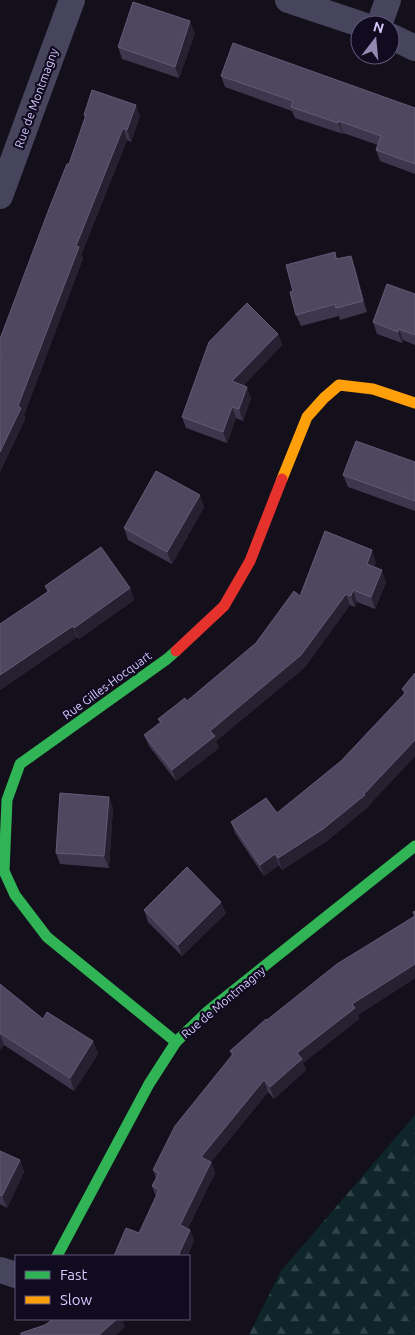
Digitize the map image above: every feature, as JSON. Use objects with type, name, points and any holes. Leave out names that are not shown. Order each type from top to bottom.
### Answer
[{"type":"street","name":"Rue de Montmagny","points":[[0,196],[72,0]]},
{"type":"street","points":[[288,0],[350,21]]},
{"type":"street","points":[[383,15],[388,0]]},
{"type":"street","points":[[400,41],[415,48]]},
{"type":"street","name":"Rue Gilles-Hocquart","points":[[176,1042],[47,937],[14,895],[4,871],[7,800],[20,764],[167,659],[224,606],[250,561],[307,417],[324,398],[339,385],[373,389],[415,403]]},
{"type":"street","name":"Rue de Montmagny","points":[[58,1255],[149,1084],[176,1042],[208,1011],[415,846]]},
{"type":"street","points":[[0,1270],[15,1275]]},
{"type":"green space","points":[[415,1115],[415,1335],[249,1335],[281,1271]]},
{"type":"building","points":[[133,2],[190,21],[175,67],[118,47]]},
{"type":"building","points":[[233,43],[415,108],[415,164],[376,150],[381,136],[291,107],[293,101],[221,76]]},
{"type":"building","points":[[92,90],[136,105],[127,130],[123,128],[76,246],[79,247],[18,406],[21,408],[0,452],[0,360],[2,357],[0,356],[0,339],[49,209],[67,164],[69,164],[86,115],[84,115]]},
{"type":"building","points":[[335,252],[336,259],[351,256],[363,301],[336,308],[335,304],[296,315],[290,292],[293,291],[286,265]]},
{"type":"building","points":[[387,284],[415,294],[415,335],[399,329],[398,332],[373,322]]},
{"type":"building","points":[[247,303],[278,334],[232,381],[247,387],[239,409],[232,407],[223,432],[182,417],[209,342]]},
{"type":"building","points":[[356,441],[415,462],[415,501],[343,475]]},
{"type":"building","points":[[156,471],[200,495],[167,552],[124,528]]},
{"type":"building","points":[[325,531],[372,550],[367,564],[382,570],[371,597],[353,590],[351,596],[346,594],[301,655],[210,731],[215,736],[172,770],[144,735],[161,722],[158,719],[185,698],[187,701],[256,643],[294,591],[300,596]]},
{"type":"building","points":[[101,547],[130,588],[74,628],[73,626],[0,675],[0,624],[49,591],[45,586]]},
{"type":"building","points":[[415,673],[415,740],[365,795],[323,829],[278,858],[275,854],[260,865],[231,822],[266,798],[277,813],[341,761],[406,692],[402,689]]},
{"type":"building","points":[[60,793],[109,797],[104,856],[56,853]]},
{"type":"building","points":[[187,867],[221,902],[178,945],[144,910]]},
{"type":"building","points":[[415,916],[415,964],[352,1004],[355,1008],[297,1053],[302,1059],[270,1087],[264,1080],[201,1157],[211,1162],[180,1225],[190,1230],[178,1255],[114,1255],[126,1228],[139,1233],[159,1190],[152,1186],[159,1173],[153,1170],[175,1126],[233,1054],[230,1051],[266,1019],[337,964]]},
{"type":"building","points":[[0,984],[43,1019],[47,1012],[93,1041],[70,1078],[0,1033]]},
{"type":"building","points":[[0,1151],[20,1160],[2,1196],[0,1195]]},
{"type":"building","points":[[52,1320],[116,1320],[99,1335],[21,1335],[21,1333],[45,1325]]},
{"type":"traffic: fast","points":[[176,651],[20,764],[7,800],[4,871],[15,895],[47,937],[176,1042]]},
{"type":"traffic: fast","points":[[58,1255],[149,1084],[176,1042],[208,1011],[415,846]]},
{"type":"traffic: slow","points":[[282,479],[307,417],[339,385],[373,389],[415,403]]},
{"type":"traffic: jam","points":[[176,651],[224,606],[250,561],[282,479]]}]
